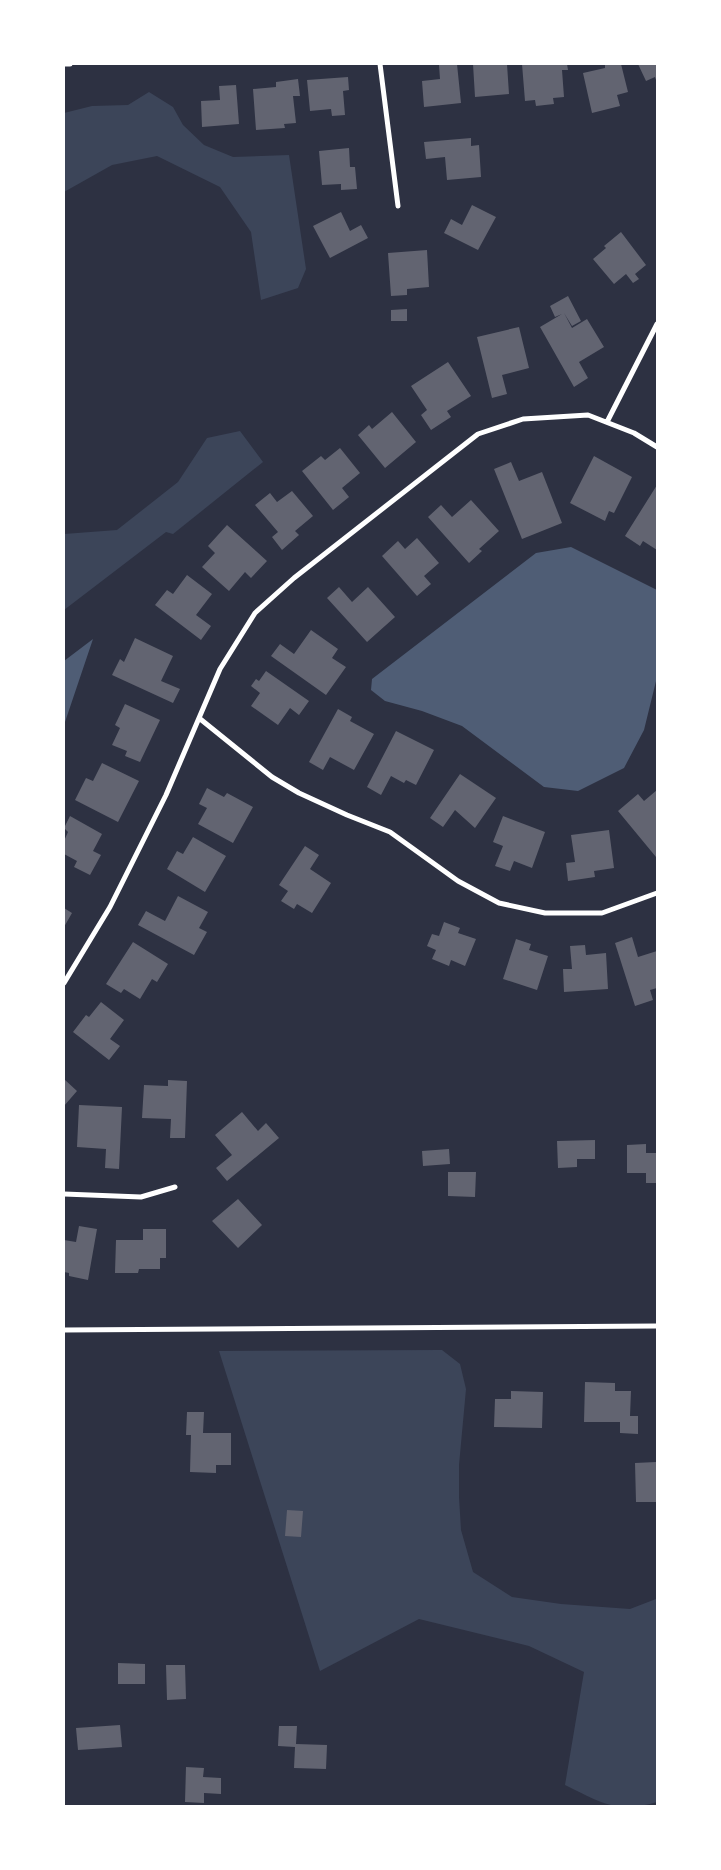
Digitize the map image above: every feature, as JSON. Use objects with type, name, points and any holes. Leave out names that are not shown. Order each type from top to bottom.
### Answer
[{"type":"street","points":[[64,64],[70,64]]},
{"type":"street","points":[[380,64],[398,206]]},
{"type":"street","points":[[607,422],[657,324]]},
{"type":"street","points":[[64,983],[110,907],[166,796],[220,669],[255,613],[294,578],[478,434],[523,419],[588,415],[634,433],[657,447]]},
{"type":"street","points":[[199,718],[272,777],[299,793],[390,832],[458,880],[499,903],[545,913],[602,913],[657,892]]},
{"type":"street","points":[[64,1194],[141,1197],[175,1186]]},
{"type":"street","points":[[64,1330],[657,1326]]},
{"type":"shaded area","points":[[149,92],[173,107],[183,125],[204,145],[233,157],[289,155],[306,269],[298,288],[261,300],[251,232],[220,187],[157,156],[112,165],[64,192],[64,113],[92,106],[128,105]]},
{"type":"shaded area","points":[[240,431],[263,462],[173,534],[166,532],[64,610],[64,534],[117,530],[178,482],[207,438]]},
{"type":"shaded area","points":[[571,547],[657,590],[657,677],[644,730],[624,768],[578,791],[544,787],[462,726],[422,711],[385,701],[371,690],[372,679],[536,553]]},
{"type":"shaded area","points":[[93,639],[65,722],[64,725],[64,661]]},
{"type":"shaded area","points":[[442,1350],[460,1364],[466,1389],[459,1465],[459,1497],[461,1530],[473,1572],[512,1597],[561,1604],[630,1609],[656,1599],[657,1802],[630,1807],[619,1806],[599,1801],[565,1785],[584,1672],[529,1646],[419,1619],[320,1671],[219,1351]]},
{"type":"building","points":[[457,64],[461,103],[424,107],[422,81],[440,79],[439,65]]},
{"type":"building","points":[[473,64],[507,64],[509,94],[475,97]]},
{"type":"building","points":[[522,64],[567,64],[568,70],[562,70],[564,97],[553,98],[554,104],[536,106],[535,100],[525,101]]},
{"type":"building","points":[[605,64],[621,64],[628,92],[617,95],[620,106],[592,113],[583,73],[605,68]]},
{"type":"building","points":[[638,64],[657,64],[657,83],[655,77],[646,81]]},
{"type":"building","points":[[348,77],[349,90],[343,91],[345,115],[332,116],[331,109],[310,111],[307,80]]},
{"type":"building","points":[[298,79],[300,96],[293,96],[296,123],[284,124],[285,128],[256,130],[253,89],[276,87],[276,82]]},
{"type":"building","points":[[236,85],[239,124],[202,127],[201,101],[220,100],[219,86]]},
{"type":"building","points":[[471,138],[471,146],[479,145],[481,177],[447,180],[445,157],[426,159],[424,142]]},
{"type":"building","points":[[349,148],[350,167],[355,167],[357,189],[341,190],[341,184],[322,185],[319,151]]},
{"type":"building","points":[[472,205],[496,217],[478,250],[444,233],[451,219],[462,225]]},
{"type":"building","points":[[341,212],[350,231],[361,225],[368,238],[330,258],[313,226]]},
{"type":"building","points":[[621,232],[646,265],[635,274],[639,279],[633,283],[626,274],[614,284],[593,259],[606,248],[604,246]]},
{"type":"building","points":[[427,250],[429,287],[407,289],[407,295],[391,296],[388,253]]},
{"type":"building","points":[[568,296],[581,321],[572,326],[564,313],[572,328],[587,319],[604,347],[579,362],[588,378],[574,387],[540,327],[562,314],[555,317],[550,306]]},
{"type":"building","points":[[407,309],[407,321],[391,321],[391,310]]},
{"type":"building","points":[[519,327],[529,368],[502,375],[507,394],[492,398],[477,337]]},
{"type":"building","points":[[448,362],[471,396],[447,411],[451,417],[431,430],[421,415],[427,410],[411,386]]},
{"type":"building","points":[[392,412],[416,442],[385,468],[358,435],[369,425],[372,429]]},
{"type":"building","points":[[340,448],[360,473],[342,488],[349,497],[333,510],[302,471],[321,456],[325,460]]},
{"type":"building","points":[[594,456],[632,477],[614,513],[609,511],[605,521],[570,503]]},
{"type":"building","points":[[511,462],[519,481],[542,472],[562,523],[522,539],[494,469]]},
{"type":"building","points":[[657,485],[657,550],[643,541],[640,546],[625,536]]},
{"type":"building","points":[[292,491],[313,516],[295,531],[299,535],[282,550],[272,537],[278,532],[255,505],[270,493],[277,502]]},
{"type":"building","points":[[471,500],[499,531],[479,549],[482,551],[469,563],[428,517],[441,505],[452,517]]},
{"type":"building","points":[[227,525],[267,561],[251,578],[245,572],[229,591],[202,567],[215,553],[208,546]]},
{"type":"building","points":[[417,538],[439,563],[424,576],[431,584],[417,596],[382,556],[398,541],[405,549]]},
{"type":"building","points":[[187,575],[212,594],[196,615],[211,626],[201,640],[155,605],[167,590],[173,594]]},
{"type":"building","points":[[339,587],[352,602],[368,587],[395,617],[367,642],[327,598]]},
{"type":"building","points":[[311,630],[338,649],[332,658],[346,667],[326,695],[271,656],[280,644],[294,654]]},
{"type":"building","points":[[135,638],[173,656],[161,681],[180,689],[173,703],[112,675],[120,659],[124,662]]},
{"type":"building","points":[[266,671],[309,701],[299,715],[290,708],[278,725],[251,706],[260,693],[251,686],[256,679],[259,681]]},
{"type":"building","points":[[125,704],[160,720],[140,762],[125,756],[127,751],[112,745],[120,728],[115,725]]},
{"type":"building","points":[[338,709],[352,717],[350,721],[374,734],[354,770],[330,757],[323,770],[309,762]]},
{"type":"building","points":[[396,731],[434,750],[416,785],[406,780],[404,783],[391,776],[381,795],[367,787]]},
{"type":"building","points":[[102,763],[139,781],[118,822],[75,800],[86,778],[93,781]]},
{"type":"building","points":[[460,774],[496,798],[475,828],[455,810],[443,827],[430,818]]},
{"type":"building","points":[[207,788],[224,797],[227,793],[253,807],[233,843],[198,824],[207,808],[199,804]]},
{"type":"building","points":[[657,790],[656,857],[618,811],[638,794],[644,801]]},
{"type":"building","points":[[70,816],[102,834],[93,851],[101,855],[90,875],[74,867],[77,861],[64,854],[64,841],[68,832],[64,828]]},
{"type":"building","points":[[503,816],[545,832],[532,868],[514,861],[510,871],[495,866],[503,846],[493,842]]},
{"type":"building","points":[[609,830],[614,868],[594,871],[595,877],[568,881],[566,863],[575,862],[571,835]]},
{"type":"building","points":[[193,837],[226,856],[205,892],[167,869],[177,851],[183,854]]},
{"type":"building","points":[[305,846],[319,855],[310,869],[331,883],[312,913],[297,904],[294,909],[281,901],[288,891],[279,885]]},
{"type":"building","points":[[178,896],[208,912],[199,928],[207,932],[194,955],[138,925],[146,911],[165,921]]},
{"type":"building","points":[[64,908],[72,913],[64,927]]},
{"type":"building","points":[[444,922],[460,928],[458,933],[476,939],[465,966],[451,960],[449,966],[432,959],[436,950],[427,946],[432,934],[439,936]]},
{"type":"building","points":[[632,937],[638,957],[657,951],[657,988],[650,990],[653,1000],[635,1006],[615,943]]},
{"type":"building","points":[[516,939],[531,944],[529,950],[548,956],[537,990],[503,979]]},
{"type":"building","points":[[133,942],[168,964],[157,982],[152,979],[140,999],[124,989],[121,993],[106,984]]},
{"type":"building","points":[[585,945],[586,955],[606,953],[608,989],[564,992],[563,969],[572,969],[570,946]]},
{"type":"building","points":[[101,1002],[124,1020],[110,1039],[120,1046],[109,1060],[73,1032],[86,1015],[89,1017]]},
{"type":"building","points":[[64,1079],[77,1091],[64,1106]]},
{"type":"building","points":[[168,1080],[187,1081],[185,1138],[170,1138],[171,1119],[142,1118],[144,1085],[168,1086]]},
{"type":"building","points":[[79,1105],[122,1107],[119,1169],[105,1168],[106,1149],[77,1147]]},
{"type":"building","points":[[242,1112],[258,1131],[266,1123],[279,1138],[227,1181],[216,1168],[232,1155],[215,1135]]},
{"type":"building","points":[[595,1140],[595,1159],[577,1159],[577,1167],[558,1168],[557,1141]]},
{"type":"building","points":[[646,1144],[646,1153],[657,1153],[657,1183],[646,1183],[646,1173],[627,1173],[627,1145]]},
{"type":"building","points":[[449,1149],[450,1164],[423,1166],[422,1151]]},
{"type":"building","points":[[448,1172],[476,1172],[475,1197],[448,1196]]},
{"type":"building","points":[[238,1199],[262,1225],[238,1248],[212,1221]]},
{"type":"building","points":[[79,1226],[97,1229],[88,1280],[69,1276],[69,1273],[64,1272],[64,1240],[76,1242]]},
{"type":"building","points":[[143,1229],[166,1229],[166,1258],[160,1258],[160,1269],[139,1269],[138,1273],[115,1273],[116,1240],[143,1240]]},
{"type":"building","points":[[585,1382],[615,1383],[615,1391],[631,1391],[630,1416],[638,1416],[638,1434],[620,1433],[620,1422],[584,1422]]},
{"type":"building","points":[[511,1391],[543,1392],[542,1428],[494,1427],[495,1399],[511,1399]]},
{"type":"building","points":[[187,1412],[204,1412],[203,1433],[231,1433],[231,1465],[216,1465],[216,1473],[190,1472],[191,1435],[186,1435]]},
{"type":"building","points":[[656,1462],[657,1502],[636,1502],[635,1463]]},
{"type":"building","points":[[287,1510],[303,1511],[301,1537],[285,1536]]},
{"type":"building","points":[[118,1663],[145,1664],[145,1684],[118,1684]]},
{"type":"building","points":[[166,1665],[185,1665],[186,1699],[167,1700]]},
{"type":"building","points":[[120,1725],[122,1747],[78,1750],[76,1728]]},
{"type":"building","points":[[279,1726],[297,1726],[296,1744],[327,1745],[326,1769],[294,1768],[295,1747],[278,1746]]},
{"type":"building","points":[[186,1767],[204,1768],[203,1777],[221,1778],[221,1794],[204,1793],[204,1803],[185,1802]]}]
